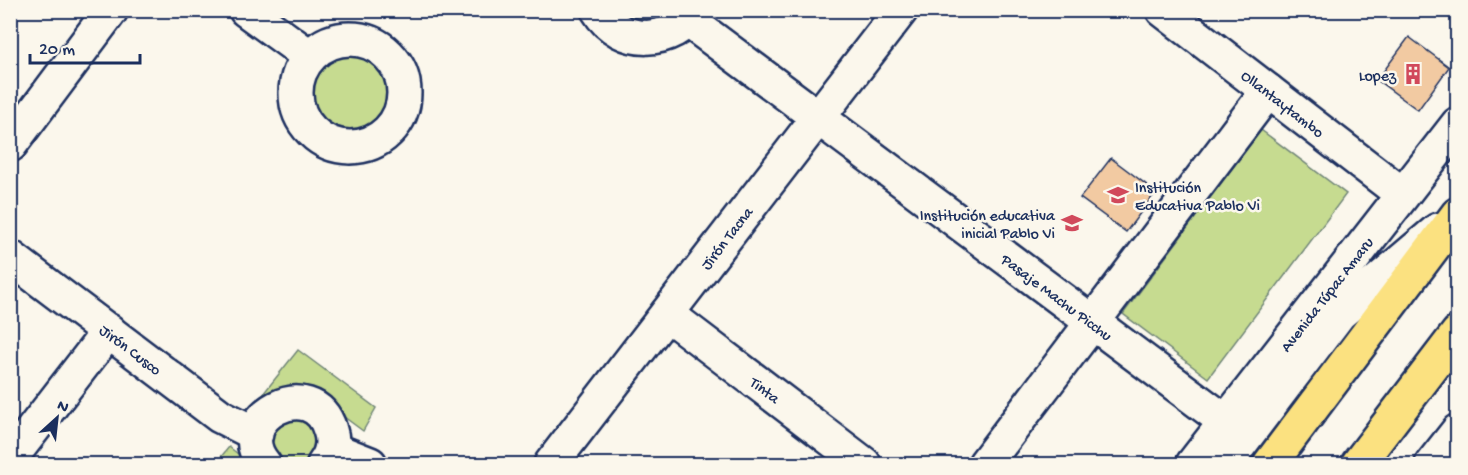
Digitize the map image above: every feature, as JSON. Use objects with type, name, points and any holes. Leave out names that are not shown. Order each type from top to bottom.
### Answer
[{"type":"highway","points":[[1270,465],[1458,214]]},
{"type":"highway","points":[[1358,465],[1458,333]]},
{"type":"street","points":[[10,145],[111,10]]},
{"type":"street","points":[[246,10],[309,56]]},
{"type":"street","name":"Pasaje Machu Picchu","points":[[598,10],[603,19],[618,31],[636,37],[656,38],[674,32],[693,16],[818,118],[1226,423]]},
{"type":"street","name":"Jirón Tacna","points":[[550,465],[902,10]]},
{"type":"street","name":"Ollantaytambo","points":[[1163,10],[1402,194]]},
{"type":"street","points":[[985,465],[1268,91]]},
{"type":"street","name":"Avenida Túpac Amaru","points":[[1193,465],[1458,124]]},
{"type":"street","points":[[1225,465],[1339,314],[1458,214]]},
{"type":"street","name":"Jirón Cusco","points":[[10,257],[220,416],[260,449]]},
{"type":"street","name":"Tinta","points":[[667,314],[864,465]]},
{"type":"street","points":[[10,459],[109,331]]},
{"type":"street","points":[[260,449],[260,422],[267,412],[289,403],[301,404],[323,415],[329,426],[332,438],[328,457],[370,465]]},
{"type":"street","points":[[1432,465],[1458,431]]},
{"type":"green space","points":[[617,11],[676,11],[660,19],[647,22],[633,19]]},
{"type":"green space","points":[[351,51],[367,54],[381,63],[390,77],[393,93],[390,109],[381,123],[367,132],[351,135],[335,132],[321,123],[312,109],[309,93],[312,77],[321,63],[335,54]]},
{"type":"green space","points":[[1261,130],[1346,194],[1208,378],[1123,314]]},
{"type":"green space","points":[[298,350],[376,408],[363,431],[325,403],[272,399],[263,394]]},
{"type":"green space","points":[[289,413],[320,426],[315,459],[310,462],[298,465],[285,464],[279,462],[271,453],[270,428]]},
{"type":"green space","points":[[229,447],[251,464],[215,464]]},
{"type":"building","name":"Lopez","points":[[1409,37],[1449,67],[1418,110],[1377,80]]},
{"type":"building","name":"Institución Educativa Pablo Vi","points":[[1111,158],[1156,192],[1126,232],[1080,198]]},
{"type":"place","name":"Lopez","points":[[1413,74]]},
{"type":"place","name":"Institución Educativa Pablo Vi","points":[[1118,195]]},
{"type":"place","name":"Institución educativa inicial Pablo Vi","points":[[1072,223]]}]
